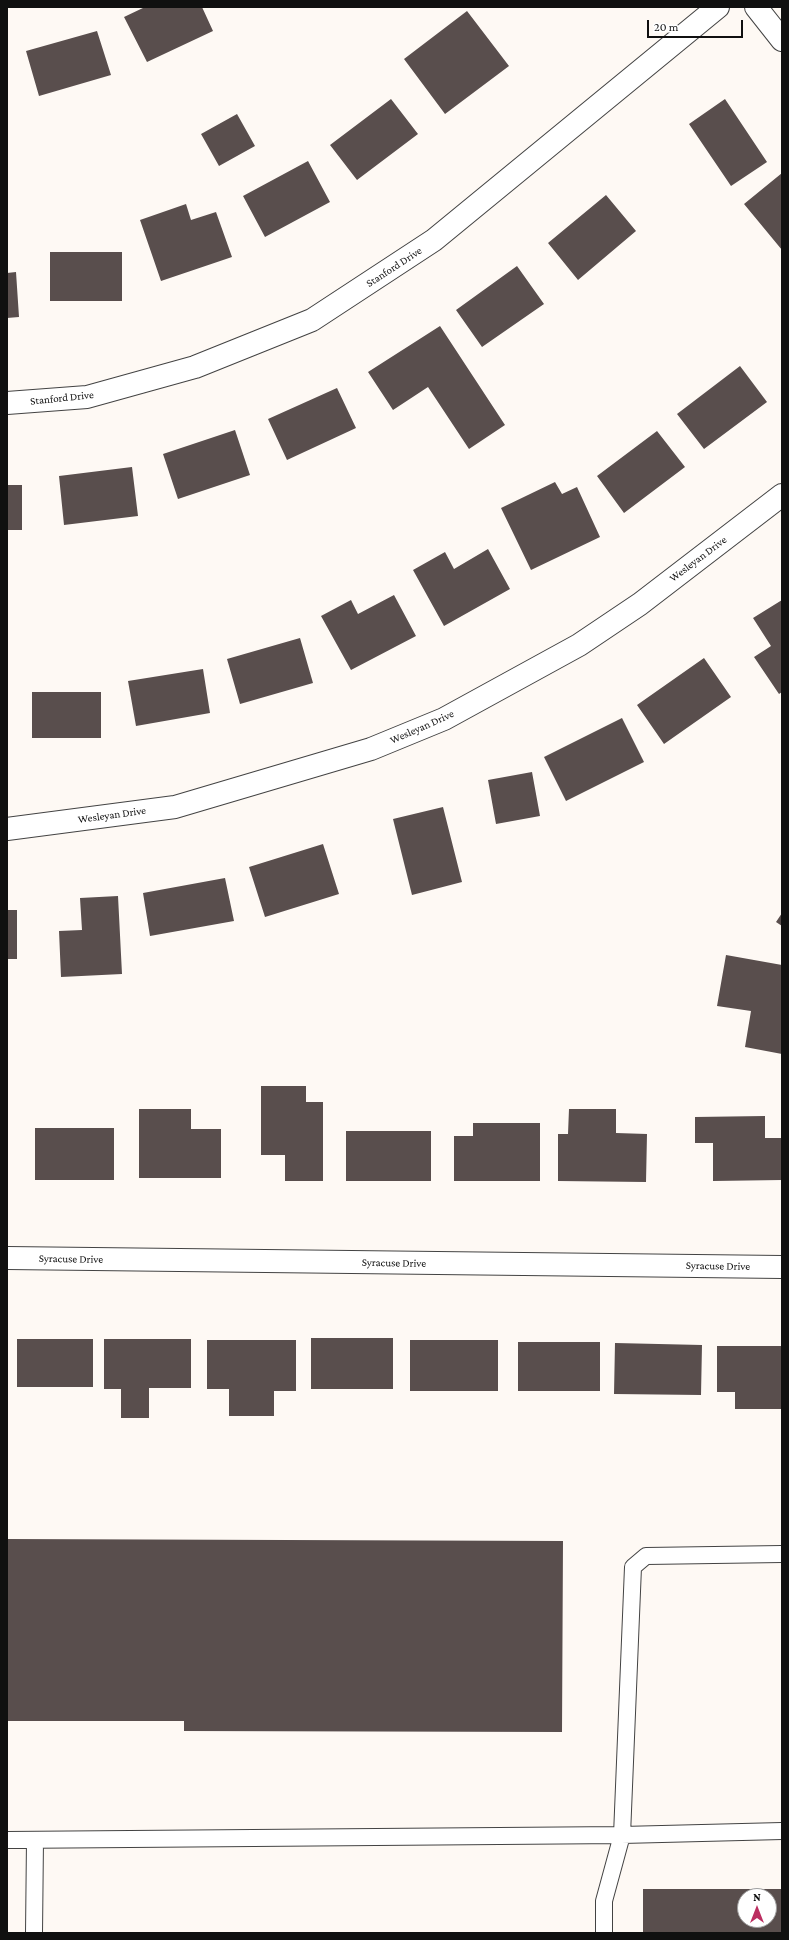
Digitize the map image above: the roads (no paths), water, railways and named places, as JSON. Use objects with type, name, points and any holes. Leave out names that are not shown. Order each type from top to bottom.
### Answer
[{"type":"street","name":"Stanford Drive","points":[[7,403],[87,397],[195,367],[312,320],[434,240],[718,7]]},
{"type":"street","points":[[756,7],[782,40]]},
{"type":"street","name":"Wesleyan Drive","points":[[7,829],[175,807],[371,749],[444,719],[578,645],[640,604],[782,495]]},
{"type":"street","name":"Syracuse Drive","points":[[7,1258],[782,1267]]},
{"type":"lane","points":[[604,1933],[604,1901],[622,1835],[633,1567],[646,1556],[782,1554]]},
{"type":"lane","points":[[7,1840],[622,1835],[782,1831]]},
{"type":"lane","points":[[34,1933],[35,1840]]}]
